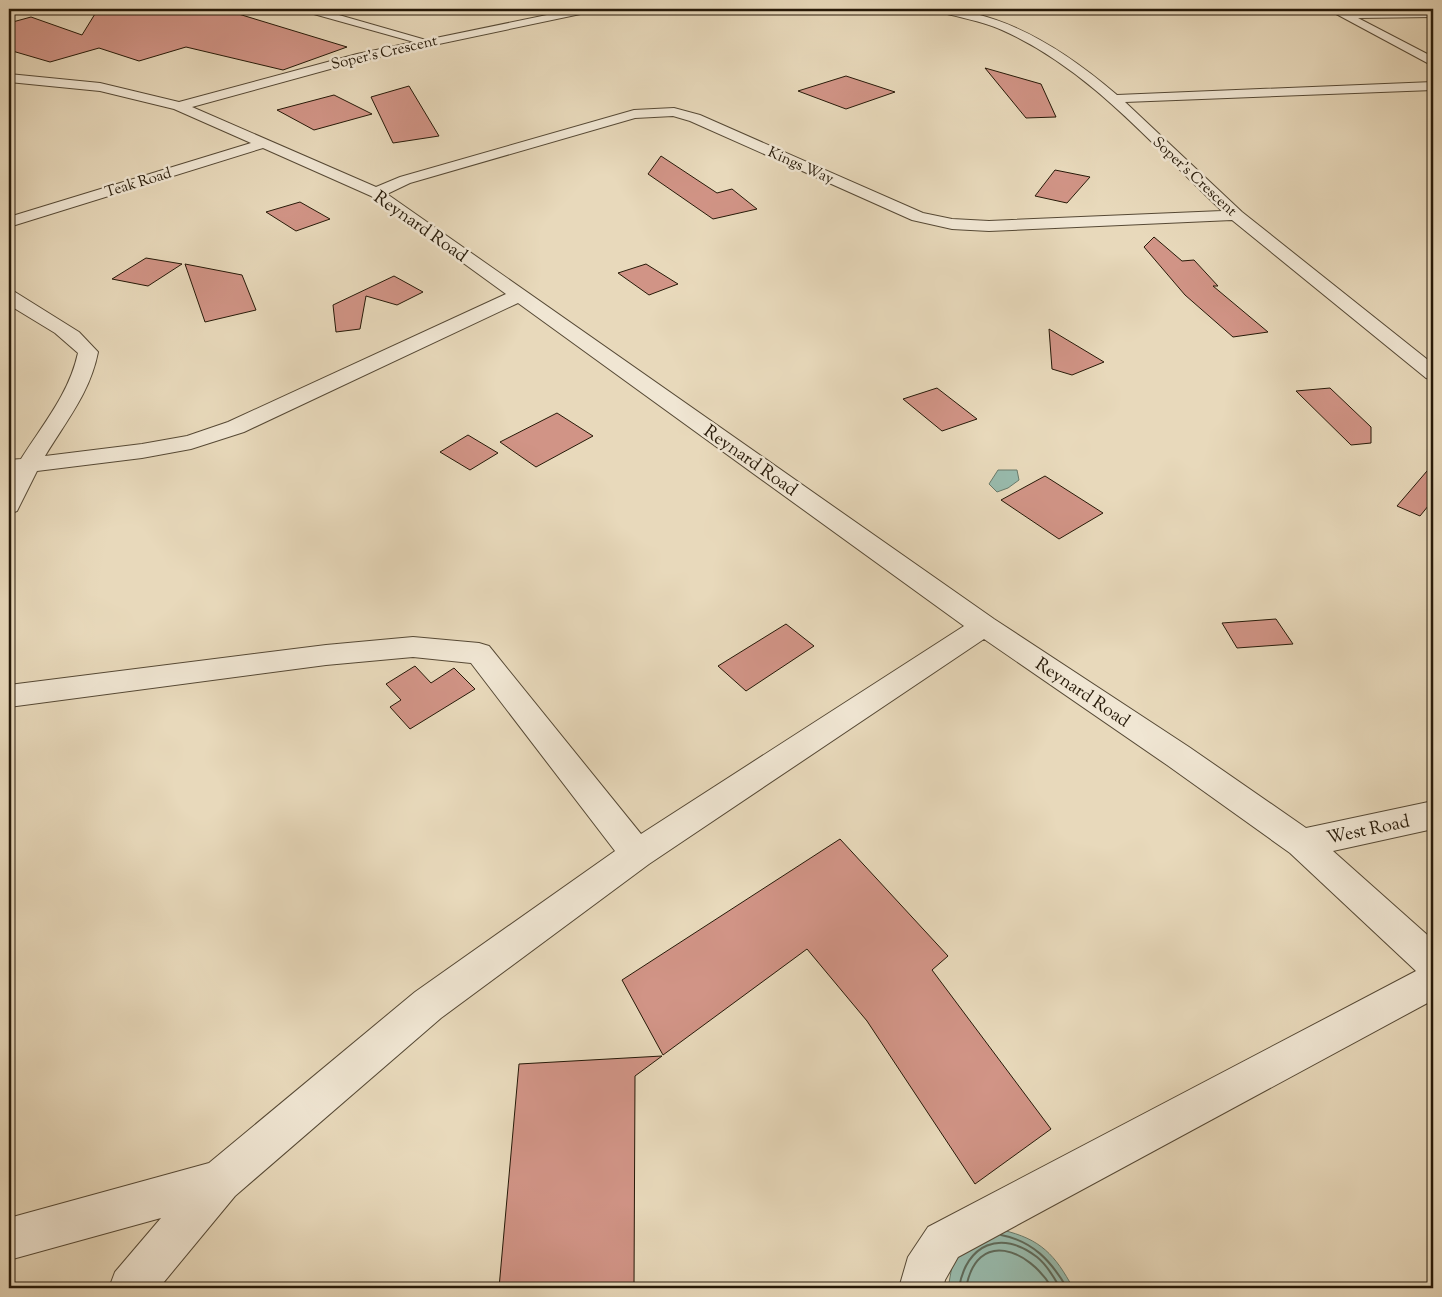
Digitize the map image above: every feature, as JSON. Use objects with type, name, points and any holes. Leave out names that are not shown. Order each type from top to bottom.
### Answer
[{"type":"street","points":[[307,9],[424,42]]},
{"type":"street","name":"Soper's Crescent","points":[[179,106],[333,64],[424,42],[590,9]]},
{"type":"street","name":"Soper's Crescent","points":[[940,9],[986,20],[1030,40],[1062,59],[1113,99],[1236,215],[1433,374]]},
{"type":"street","points":[[1332,9],[1433,62]]},
{"type":"street","points":[[1344,15],[1433,14]]},
{"type":"street","name":"Reynard Road","points":[[9,78],[100,87],[179,106],[376,193],[984,626],[1178,756],[1302,843],[1433,963]]},
{"type":"street","points":[[1113,99],[1433,86]]},
{"type":"street","name":"Kings Way","points":[[376,193],[405,180],[634,114],[674,112],[695,118],[918,217],[952,224],[998,226],[1236,215]]},
{"type":"street","name":"Teak Road","points":[[9,222],[266,143]]},
{"type":"street","points":[[19,466],[183,443],[236,427],[518,295]]},
{"type":"street","points":[[9,296],[22,307],[81,342],[88,352],[86,367],[79,388],[19,466],[9,506]]},
{"type":"street","points":[[131,1288],[220,1181],[428,1006],[637,854],[984,626]]},
{"type":"street","points":[[9,696],[326,655],[403,648],[479,653],[637,854]]},
{"type":"street","name":"West Road","points":[[1302,843],[1433,815]]},
{"type":"street","points":[[921,1288],[924,1273],[943,1242],[1433,981]]},
{"type":"street","points":[[9,1239],[220,1181]]},
{"type":"water","points":[[998,470],[1017,470],[1019,480],[1008,488],[997,492],[989,484]]},
{"type":"water","points":[[1002,1230],[1027,1238],[1045,1250],[1060,1266],[1073,1288],[948,1288],[953,1261],[965,1243]]},
{"type":"building","points":[[98,9],[222,9],[347,47],[283,70],[186,47],[139,61],[99,48],[50,62],[9,50],[9,23],[31,17],[82,35]]},
{"type":"building","points":[[985,68],[1041,84],[1056,117],[1026,118]]},
{"type":"building","points":[[846,76],[895,92],[846,109],[798,91]]},
{"type":"building","points":[[409,86],[439,136],[393,143],[371,97]]},
{"type":"building","points":[[334,95],[372,114],[314,130],[277,110]]},
{"type":"building","points":[[661,156],[717,193],[732,189],[757,209],[713,219],[648,174]]},
{"type":"building","points":[[1055,170],[1090,177],[1067,203],[1035,196]]},
{"type":"building","points":[[300,202],[330,219],[296,231],[266,212]]},
{"type":"building","points":[[1154,237],[1182,261],[1194,260],[1218,286],[1213,286],[1268,332],[1233,337],[1185,295],[1144,247]]},
{"type":"building","points":[[146,258],[182,264],[148,286],[112,279]]},
{"type":"building","points":[[185,264],[242,275],[256,310],[205,322]]},
{"type":"building","points":[[646,264],[678,284],[649,295],[618,273]]},
{"type":"building","points":[[394,276],[423,292],[397,305],[366,296],[360,329],[336,332],[333,305]]},
{"type":"building","points":[[1049,329],[1104,362],[1072,375],[1052,369]]},
{"type":"building","points":[[937,388],[977,419],[942,431],[903,399]]},
{"type":"building","points":[[1330,388],[1371,427],[1371,443],[1351,445],[1296,391]]},
{"type":"building","points":[[557,413],[593,436],[536,467],[500,442]]},
{"type":"building","points":[[468,435],[498,453],[470,470],[440,452]]},
{"type":"building","points":[[1433,464],[1433,500],[1420,516],[1397,506]]},
{"type":"building","points":[[1045,476],[1103,513],[1059,539],[1001,500]]},
{"type":"building","points":[[1276,619],[1293,644],[1237,648],[1222,623]]},
{"type":"building","points":[[786,624],[814,646],[746,691],[718,666]]},
{"type":"building","points":[[415,666],[431,683],[454,668],[475,689],[410,729],[390,707],[401,700],[386,684]]},
{"type":"building","points":[[840,839],[948,956],[932,970],[1051,1129],[975,1184],[867,1021],[807,949],[663,1055],[622,980]]},
{"type":"building","points":[[662,1056],[635,1076],[634,1288],[499,1288],[519,1064]]}]
